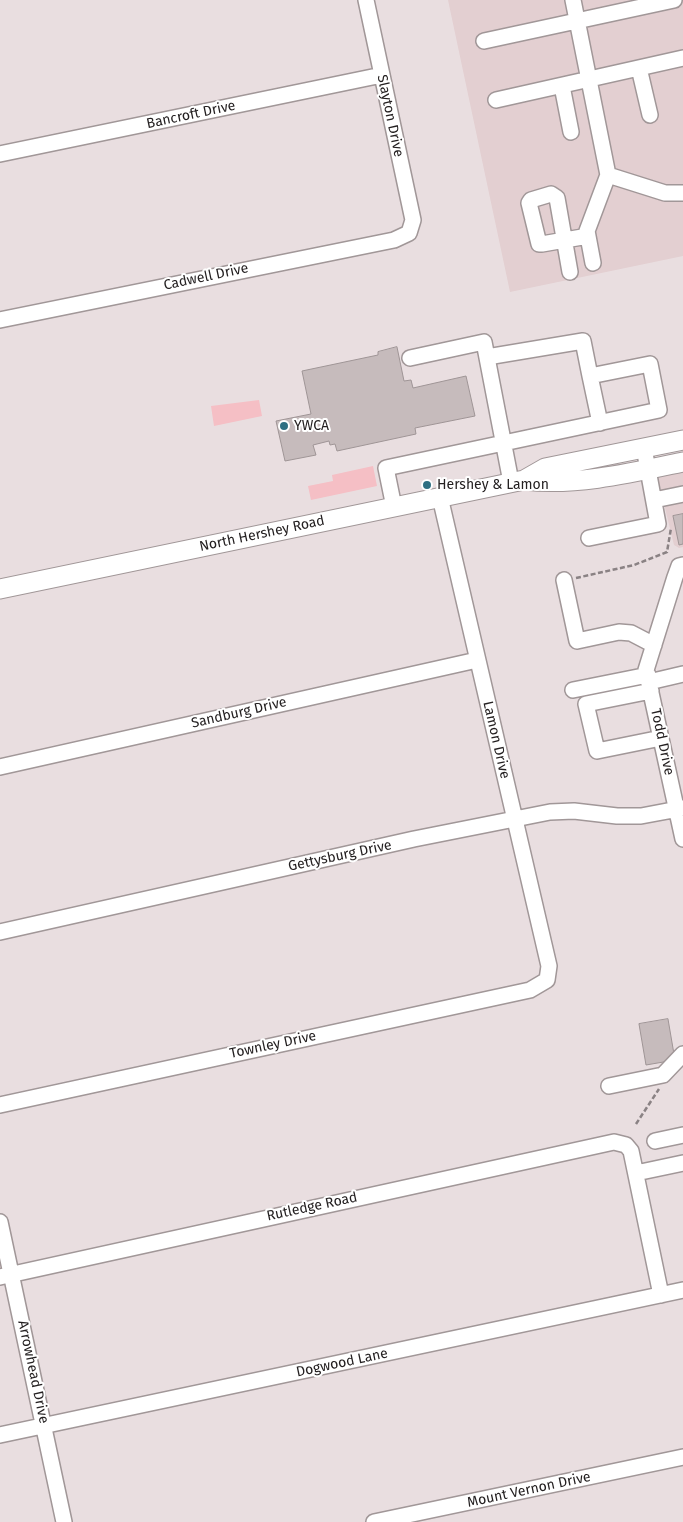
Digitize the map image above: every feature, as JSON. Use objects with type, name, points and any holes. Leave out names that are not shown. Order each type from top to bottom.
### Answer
[{"type":"main road","name":"North Hershey Road","points":[[0,589],[517,481],[545,468],[683,440]]},
{"type":"main road","name":"North Hershey Road","points":[[517,481],[551,483],[683,462]]},
{"type":"street","name":"Slayton Drive","points":[[366,0],[413,220],[410,231]]},
{"type":"street","points":[[573,0],[608,176],[588,231],[594,263]]},
{"type":"street","points":[[484,41],[676,0],[683,6]]},
{"type":"street","points":[[496,100],[683,58]]},
{"type":"street","points":[[639,68],[650,115]]},
{"type":"street","name":"Bancroft Drive","points":[[0,154],[382,75]]},
{"type":"street","points":[[562,86],[571,132]]},
{"type":"street","points":[[608,176],[665,193],[683,192]]},
{"type":"street","name":"Cadwell Drive","points":[[0,320],[394,240],[403,237],[410,231]]},
{"type":"street","points":[[570,272],[564,240],[588,236]]},
{"type":"street","points":[[486,357],[583,341],[600,422]]},
{"type":"street","points":[[410,358],[484,342],[504,444],[517,481]]},
{"type":"street","points":[[394,507],[386,468],[659,410],[650,364],[590,376]]},
{"type":"street","points":[[588,538],[658,524],[661,499],[648,469],[644,448]]},
{"type":"street","points":[[661,499],[683,494]]},
{"type":"street","name":"Lamon Drive","points":[[440,497],[550,966],[545,982]]},
{"type":"street","name":"Todd Drive","points":[[683,565],[679,566],[675,577],[646,670],[661,738],[680,809],[683,839]]},
{"type":"street","points":[[564,580],[576,641],[619,632],[631,633],[654,645]]},
{"type":"street","name":"Sandburg Drive","points":[[0,766],[477,660]]},
{"type":"street","points":[[661,738],[597,751],[586,704],[683,674]]},
{"type":"street","points":[[573,690],[649,683]]},
{"type":"street","name":"Gettysburg Drive","points":[[0,932],[514,819],[566,811],[617,816],[640,816],[680,809]]},
{"type":"street","name":"Townley Drive","points":[[0,1106],[530,990],[545,982]]},
{"type":"street","points":[[609,1086],[664,1076],[683,1054]]},
{"type":"street","points":[[655,1141],[683,1135]]},
{"type":"street","name":"Rutledge Road","points":[[6,1276],[494,1166],[614,1142],[625,1145],[631,1152],[636,1174]]},
{"type":"street","points":[[662,1295],[636,1174],[683,1163]]},
{"type":"street","name":"Arrowhead Drive","points":[[0,1222],[6,1276],[44,1425],[64,1522]]},
{"type":"street","name":"Dogwood Lane","points":[[0,1435],[683,1290]]},
{"type":"street","name":"Mount Vernon Drive","points":[[374,1522],[683,1457]]},
{"type":"path","points":[[661,499],[672,520],[667,558]]},
{"type":"path","points":[[564,580],[634,565],[667,552]]},
{"type":"path","points":[[636,1124],[661,1086],[664,1076]]},
{"type":"shaded area","points":[[448,0],[683,0],[683,256],[510,292]]},
{"type":"shaded area","points":[[259,400],[262,416],[214,426],[211,406]]},
{"type":"shaded area","points":[[373,466],[377,486],[311,500],[308,486],[333,481],[332,475]]},
{"type":"shaded area","points":[[683,470],[683,547],[679,548],[674,545],[657,475]]},
{"type":"building","points":[[397,347],[404,381],[411,380],[413,388],[466,376],[475,416],[415,428],[416,434],[337,451],[335,444],[330,445],[329,441],[313,445],[316,455],[285,461],[276,421],[311,414],[302,371],[378,355],[378,352]]},
{"type":"building","points":[[683,514],[683,544],[679,545],[673,516]]},
{"type":"building","points":[[668,1019],[675,1060],[646,1065],[639,1024]]},
{"type":"place","name":"YWCA","points":[[284,426]]},
{"type":"place","name":"Hershey & Lamon","points":[[427,485]]}]
